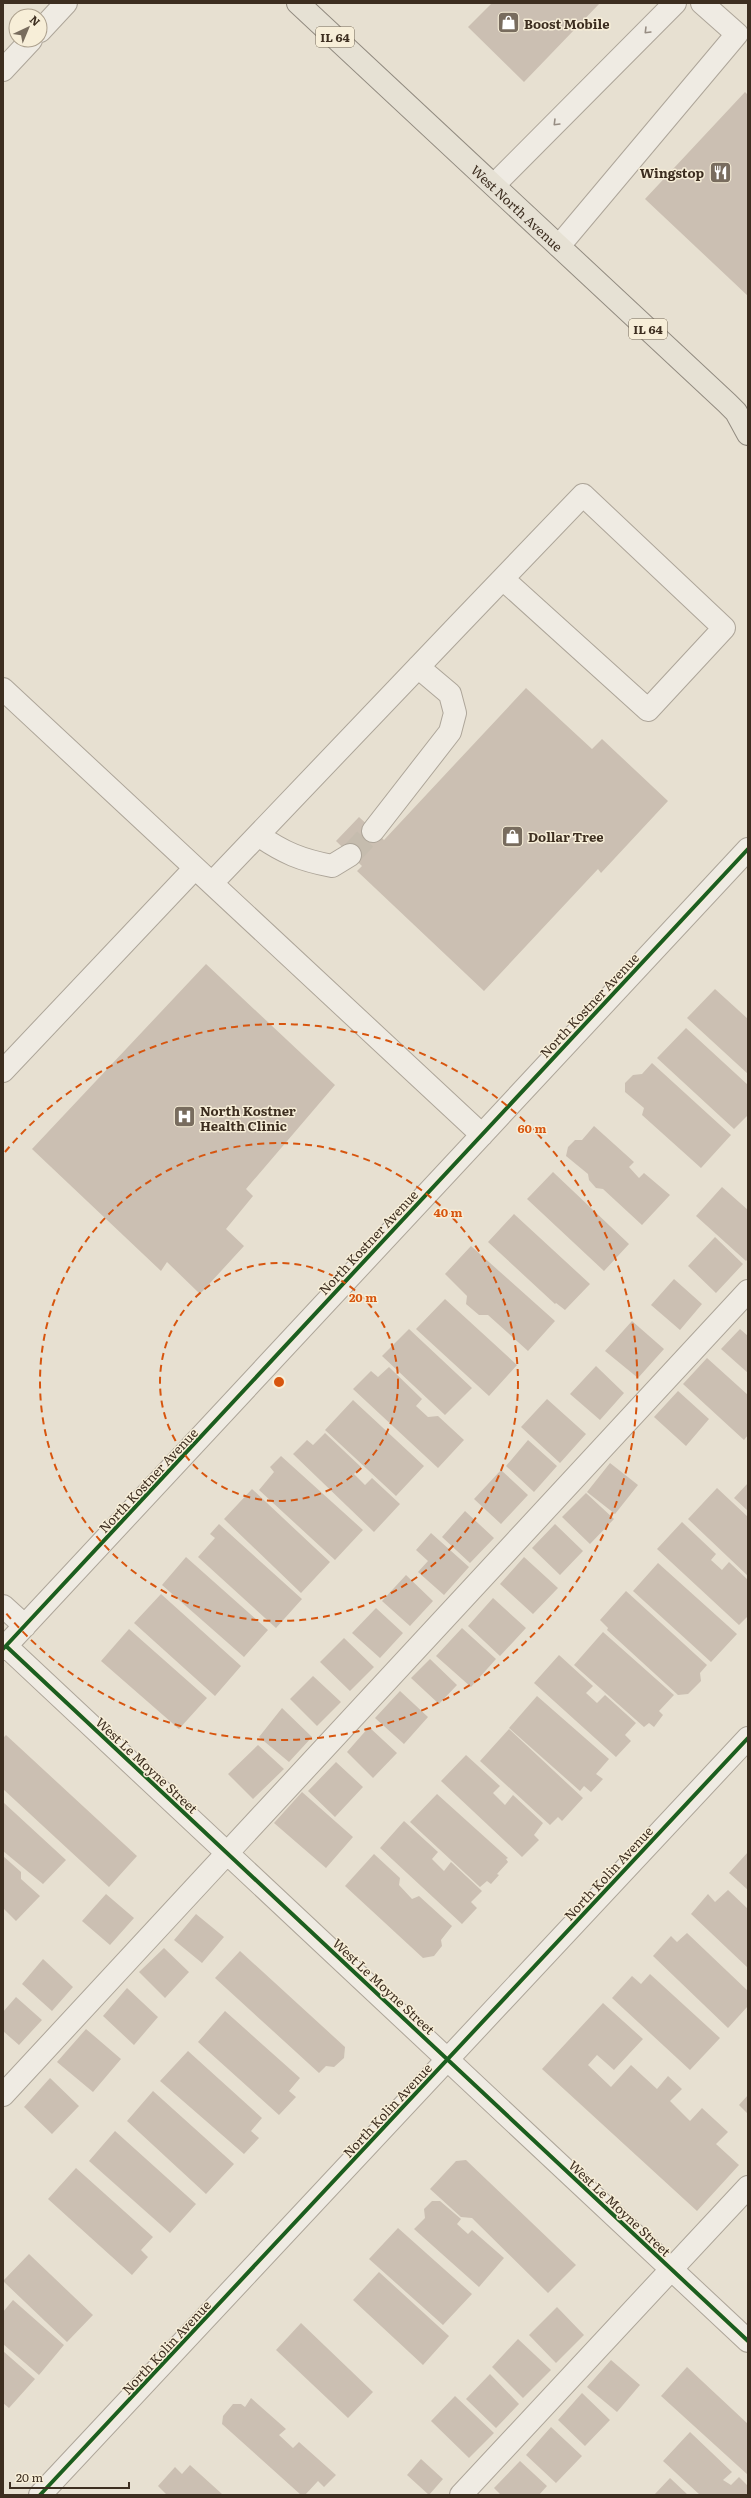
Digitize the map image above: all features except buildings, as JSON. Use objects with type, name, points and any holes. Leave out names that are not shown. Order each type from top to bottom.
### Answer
[{"type":"main road","name":"West North Avenue","points":[[298,3],[742,414],[748,434]]},
{"type":"street","points":[[48,22],[66,3]]},
{"type":"street","points":[[494,185],[675,3]]},
{"type":"street","points":[[559,246],[737,34],[702,3]]},
{"type":"street","points":[[3,70],[24,48]]},
{"type":"street","points":[[212,883],[503,578],[583,495],[724,628],[648,710],[503,578]]},
{"type":"street","points":[[373,831],[450,732],[455,713],[450,694],[418,667]]},
{"type":"street","points":[[4,693],[212,883],[482,1135]]},
{"type":"street","points":[[258,835],[282,852],[307,861],[332,866],[350,855]]},
{"type":"street","name":"North Kostner Avenue","points":[[4,1648],[482,1135],[744,860]]},
{"type":"street","points":[[3,1071],[195,868]]},
{"type":"street","points":[[3,2095],[228,1855],[748,1291]]},
{"type":"street","points":[[3,1606],[25,1626]]},
{"type":"street","name":"West Le Moyne Street","points":[[4,1648],[228,1855],[748,2341]]},
{"type":"street","name":"North Kolin Avenue","points":[[40,2495],[748,1738]]},
{"type":"street","points":[[461,2495],[748,2188]]},
{"type":"tunnel","points":[[350,855],[373,831]]},
{"type":"cycle path","points":[[3,1649],[748,849]]},
{"type":"cycle path","points":[[6,1646],[748,2341]]},
{"type":"cycle path","points":[[40,2495],[748,1738]]},
{"type":"place","name":"Boost Mobile","points":[[508,23]]},
{"type":"place","name":"Wingstop","points":[[720,172]]},
{"type":"place","name":"Dollar Tree","points":[[512,836]]},
{"type":"place","name":"North Kostner Health Clinic","points":[[185,1117]]}]
